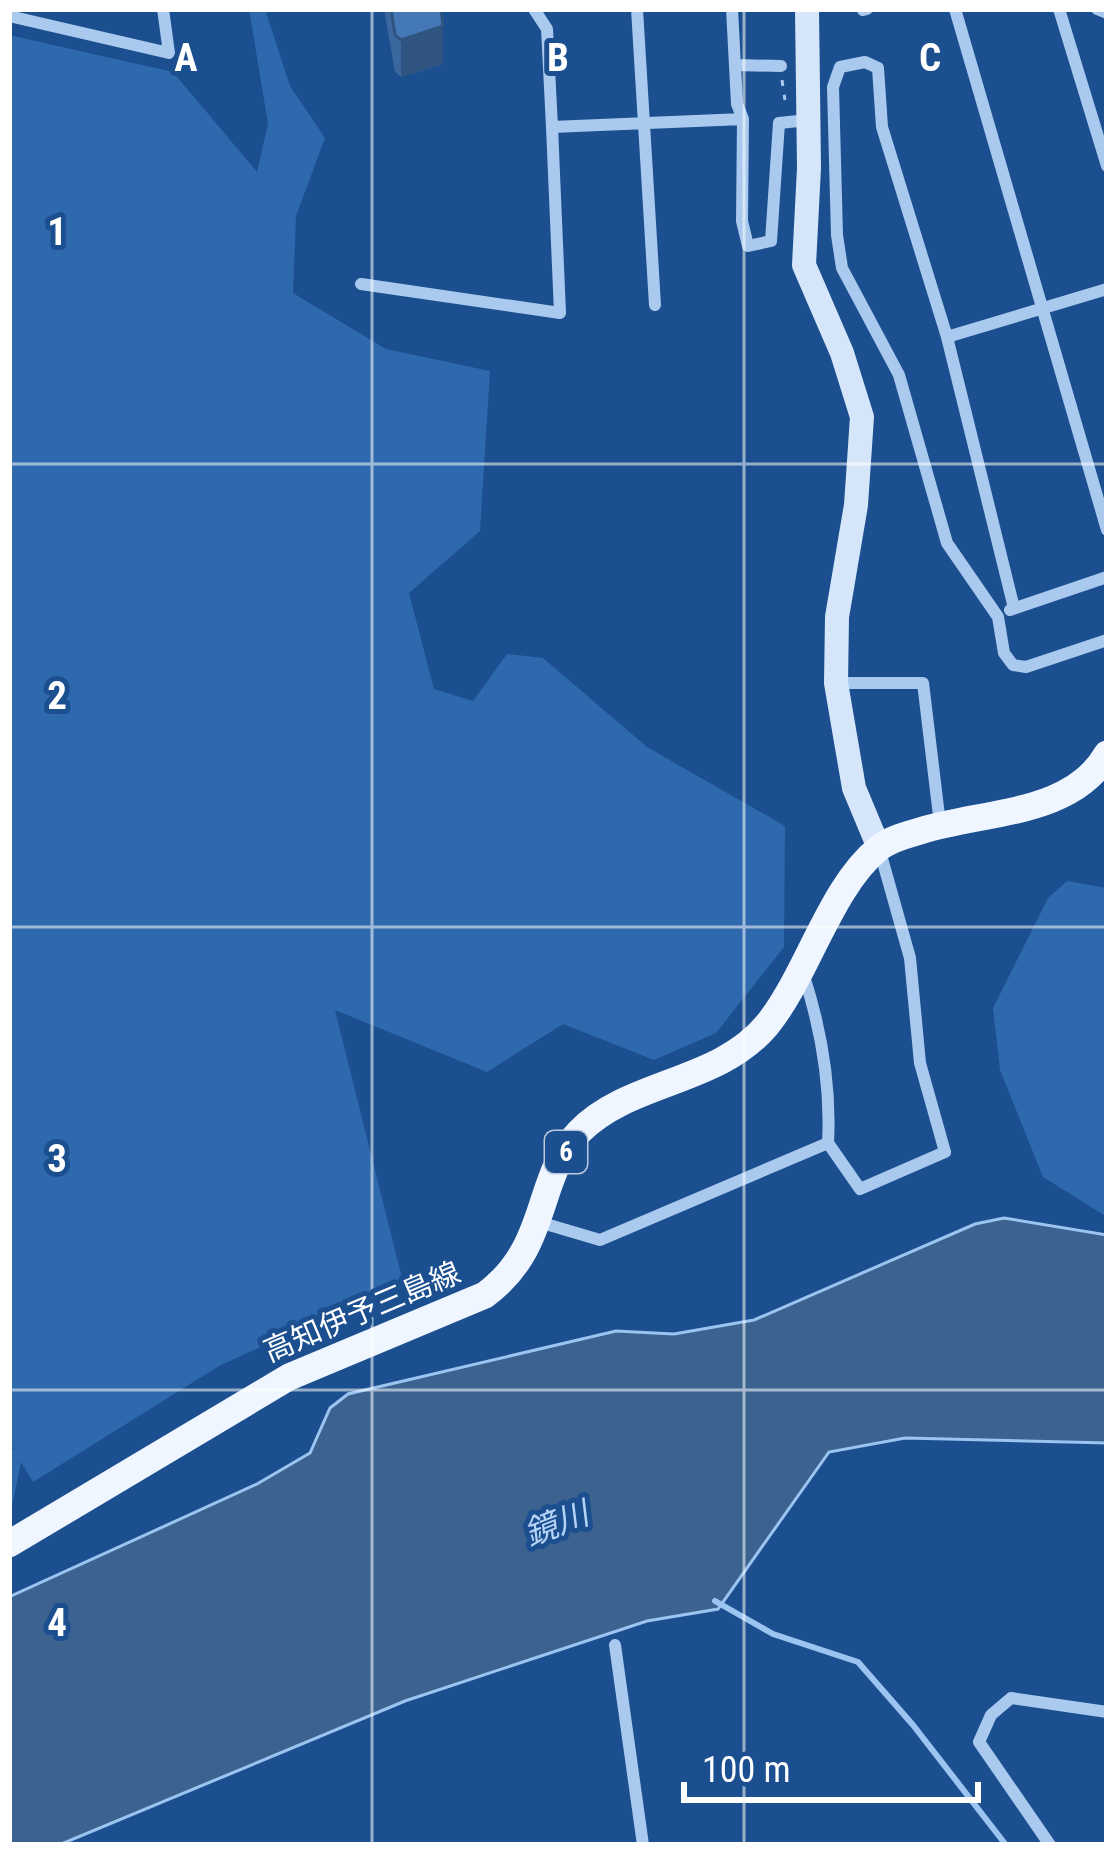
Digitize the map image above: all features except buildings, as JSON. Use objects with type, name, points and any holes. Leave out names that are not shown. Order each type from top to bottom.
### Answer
[{"type":"main road","points":[[879,848],[940,825],[1057,799],[1088,782],[1107,754]]},
{"type":"main road","name":"高知伊予三島線","points":[[9,1544],[289,1377],[484,1295],[528,1249],[552,1181],[577,1134],[617,1106],[692,1077],[742,1047],[766,1026],[845,890],[879,848]]},
{"type":"street","points":[[50,9],[52,26]]},
{"type":"street","points":[[9,16],[169,53],[163,9]]},
{"type":"street","points":[[362,284],[560,313],[547,29],[534,9]]},
{"type":"street","points":[[637,9],[655,304]]},
{"type":"street","points":[[732,9],[737,104],[743,119],[742,221],[748,246],[771,241],[778,123],[809,120]]},
{"type":"street","points":[[802,970],[830,1107],[828,1143],[860,1189],[945,1152],[920,1063],[910,958],[879,848],[844,750],[836,683],[837,617],[856,505],[862,417],[842,353],[804,265],[807,9]]},
{"type":"street","points":[[955,9],[1107,530]]},
{"type":"street","points":[[1059,9],[1107,166]]},
{"type":"street","points":[[1097,9],[1107,14]]},
{"type":"street","points":[[1014,608],[947,337],[882,128],[878,68],[865,62],[840,68],[833,87],[842,268],[899,375],[947,543],[998,617],[1004,653],[1013,665],[1026,667],[1107,640]]},
{"type":"street","points":[[735,65],[781,67]]},
{"type":"street","points":[[552,127],[743,119]]},
{"type":"street","points":[[947,337],[1107,289]]},
{"type":"street","points":[[998,617],[1107,577]]},
{"type":"street","points":[[836,683],[923,683],[940,825]]},
{"type":"street","points":[[538,1222],[600,1240],[828,1143]]},
{"type":"street","points":[[615,1645],[643,1845]]},
{"type":"street","points":[[1050,1845],[979,1742],[991,1714],[1011,1698],[1107,1712]]},
{"type":"shaded area","points":[[249,9],[265,9],[290,86],[325,138],[296,216],[293,293],[386,349],[490,371],[480,531],[409,593],[434,689],[473,701],[507,654],[543,658],[647,747],[785,826],[784,947],[716,1033],[654,1060],[563,1024],[487,1072],[335,1010],[403,1282],[219,1366],[33,1482],[21,1462],[9,1521],[9,1447],[15,1450],[9,1443],[9,35],[173,72],[257,172],[268,124]]},
{"type":"shaded area","points":[[1067,881],[1107,888],[1107,1217],[1043,1177],[1000,1070],[993,1008],[1048,898]]},
{"type":"water","name":"鏡川","points":[[1004,1218],[1107,1235],[1107,1443],[905,1438],[829,1452],[718,1609],[647,1621],[405,1701],[59,1845],[9,1845],[9,1597],[257,1484],[310,1453],[330,1408],[348,1394],[616,1331],[674,1334],[754,1320],[975,1224]]},
{"type":"waterway","points":[[715,1601],[773,1634],[858,1662],[1006,1845]]}]
